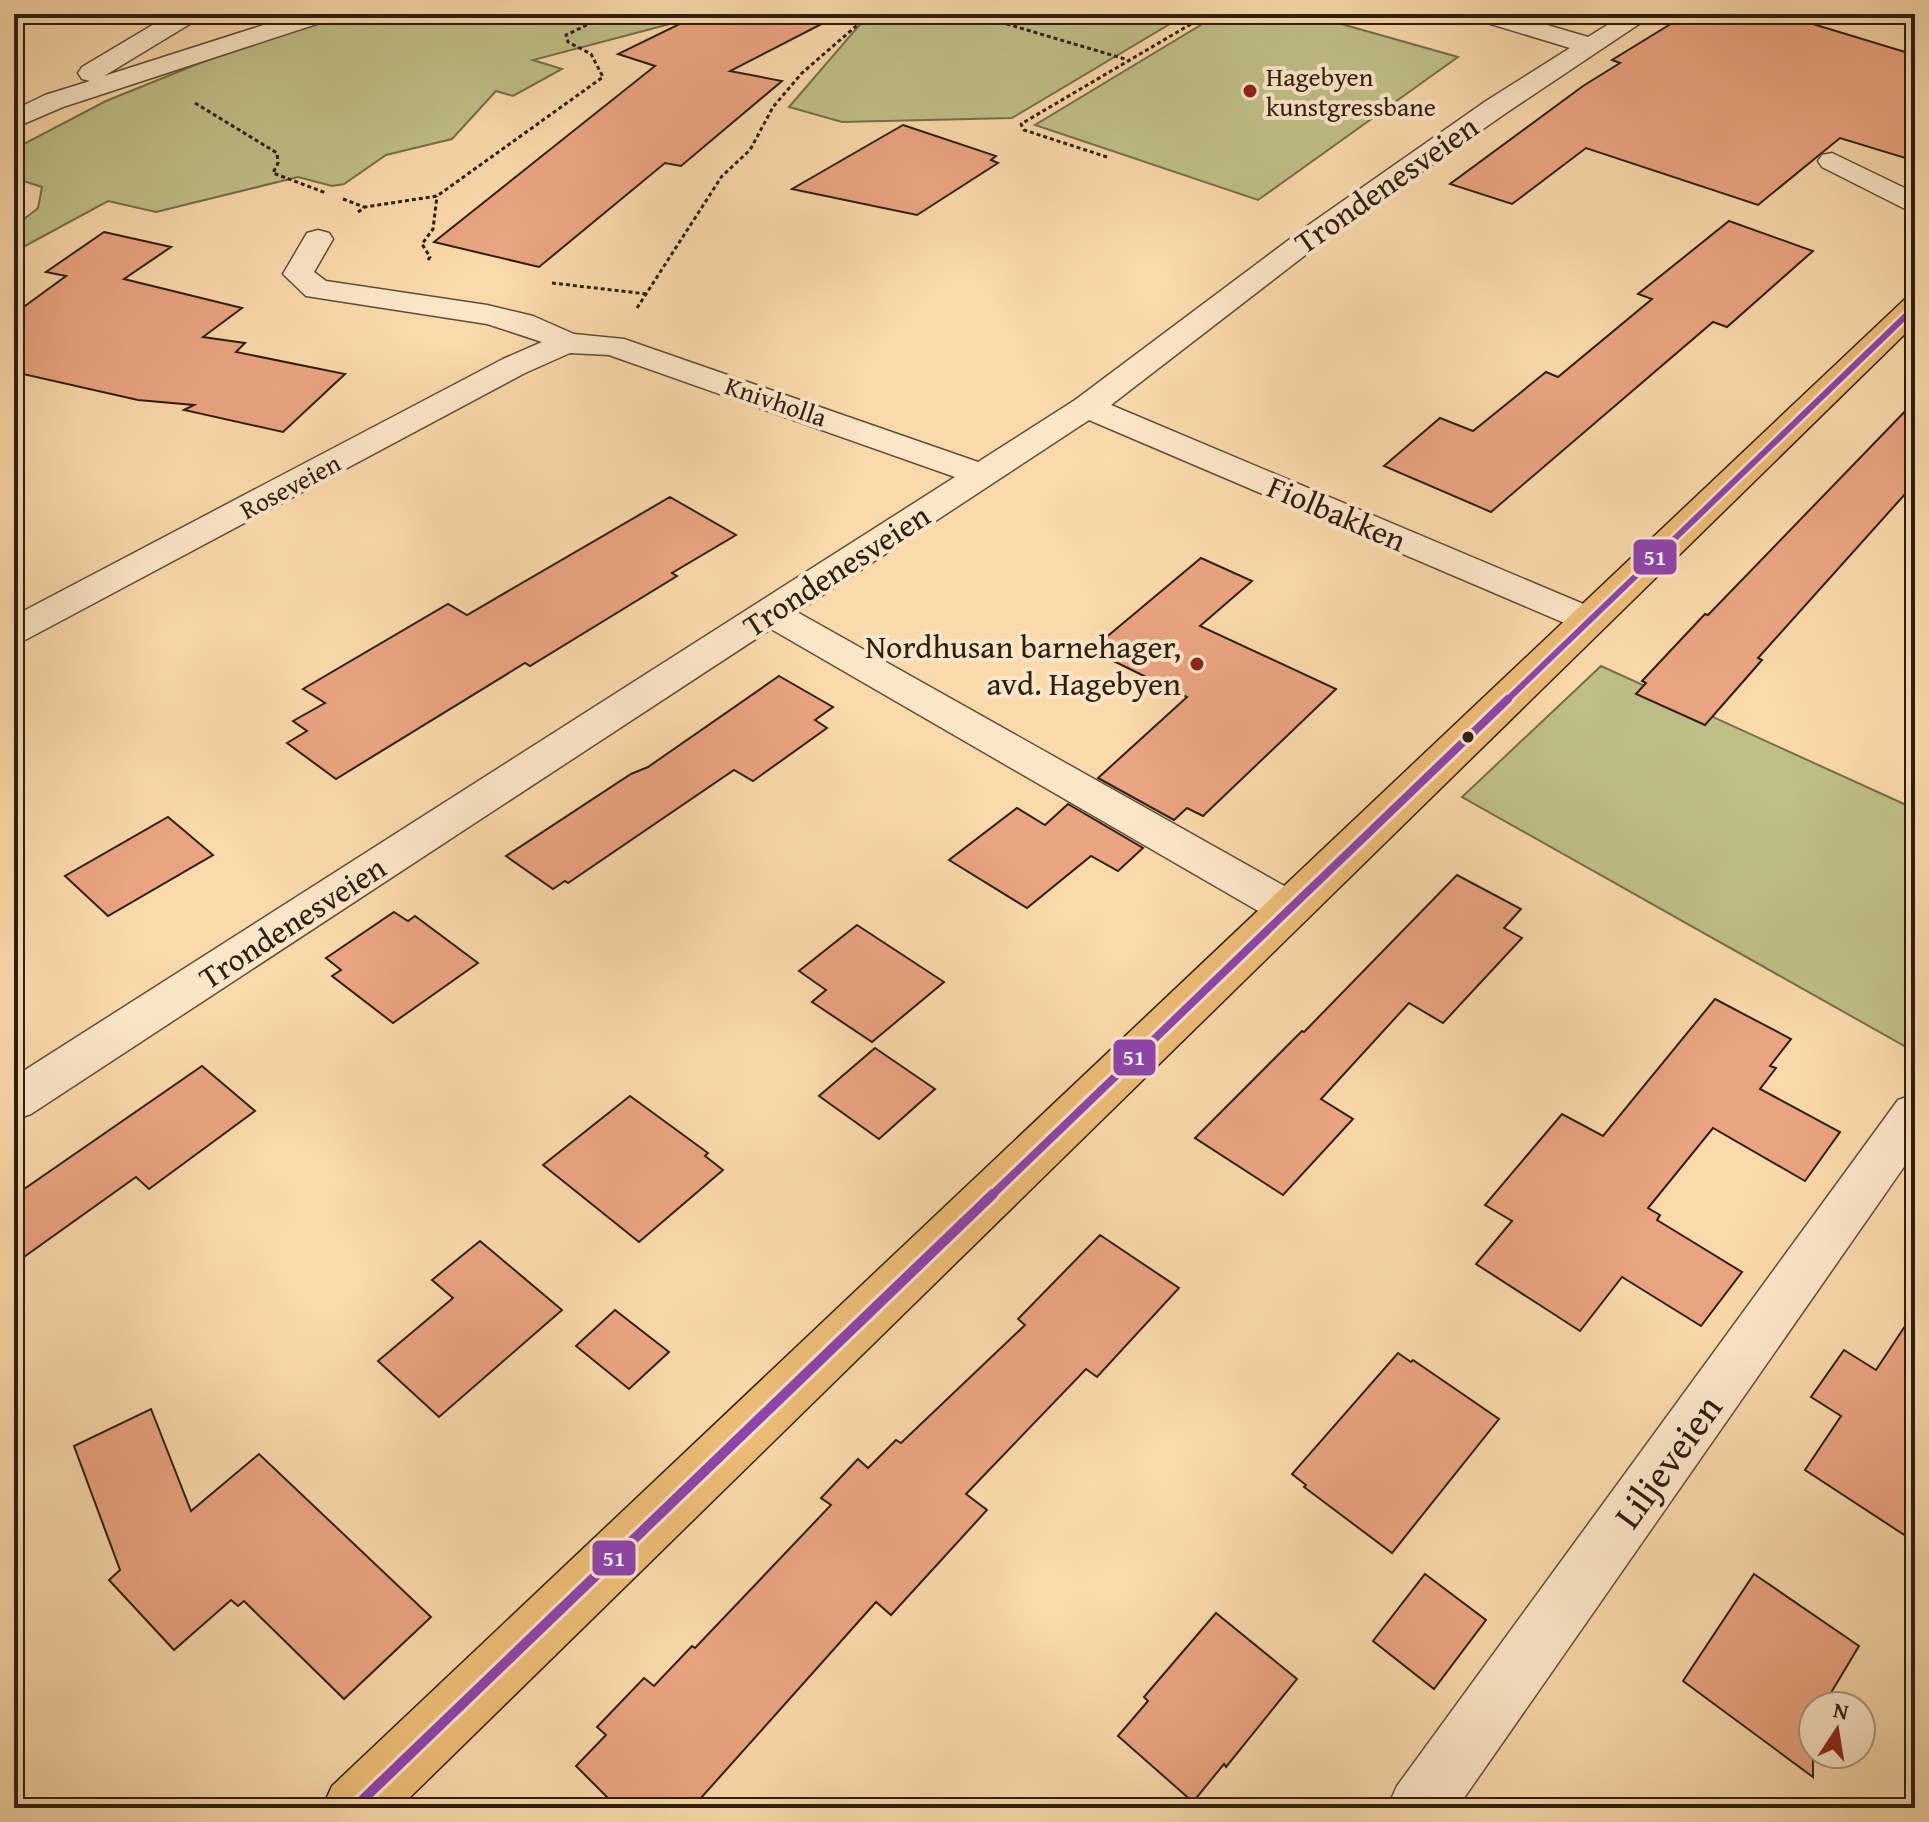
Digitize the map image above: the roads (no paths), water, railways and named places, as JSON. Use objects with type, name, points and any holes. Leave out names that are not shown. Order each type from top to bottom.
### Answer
[{"type":"main road","points":[[354,1808],[1587,619],[1913,311]]},
{"type":"street","points":[[54,101],[105,61],[189,14]]},
{"type":"street","points":[[14,120],[54,101],[323,14]]},
{"type":"street","points":[[1483,14],[1590,46]]},
{"type":"street","name":"Trondenesveien","points":[[14,1101],[1087,407],[1320,230],[1496,107],[1642,14]]},
{"type":"street","points":[[1832,161],[1915,205]]},
{"type":"street","points":[[318,239],[298,274],[317,289],[522,321],[556,333],[566,343]]},
{"type":"street","name":"Knivholla","points":[[566,343],[613,346],[895,442],[981,475]]},
{"type":"street","name":"Roseveien","points":[[14,631],[514,366],[566,343]]},
{"type":"street","name":"Fiolbakken","points":[[1087,407],[1587,619]]},
{"type":"street","points":[[770,613],[1288,908]]},
{"type":"street","name":"Liljeveien","points":[[1419,1808],[1915,1113]]},
{"type":"place","name":"Hagebyen kunstgressbane","points":[[1250,91]]},
{"type":"place","name":"Nordhusan barnehager, avd. Hagebyen","points":[[1197,664]]}]
